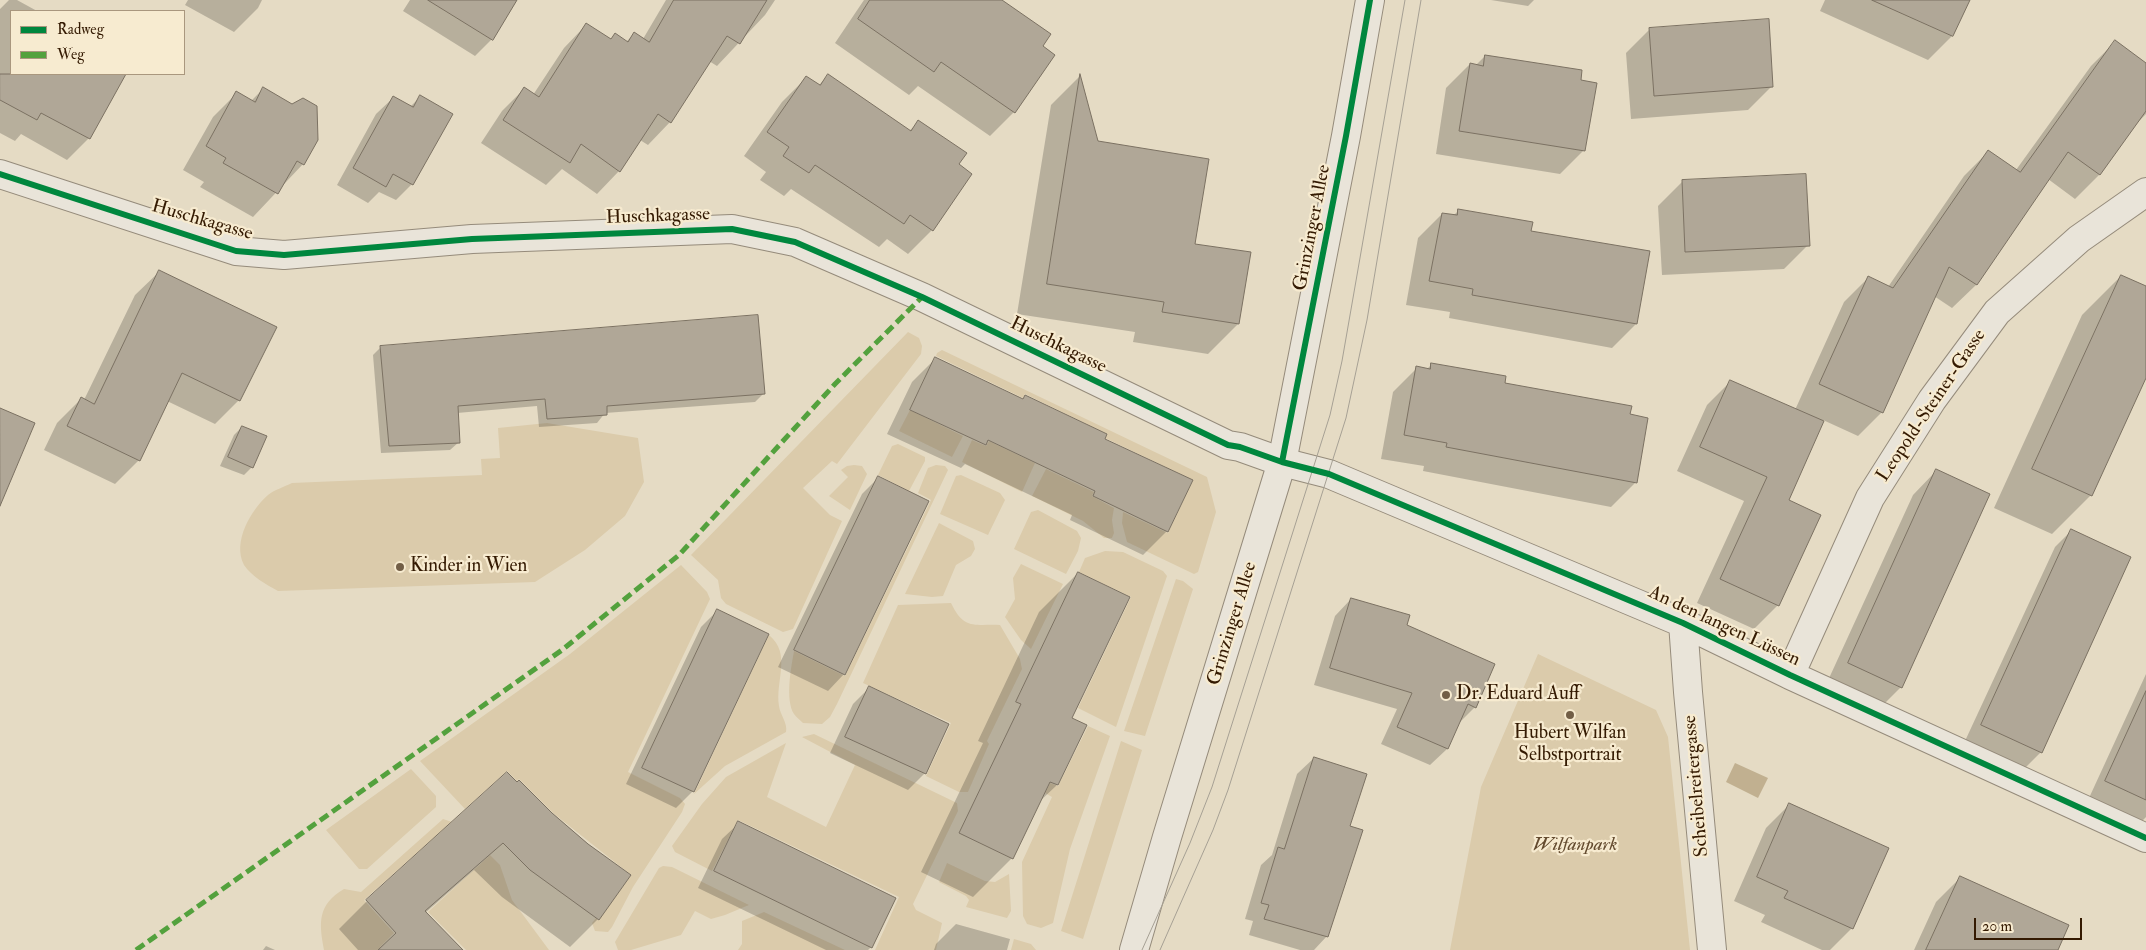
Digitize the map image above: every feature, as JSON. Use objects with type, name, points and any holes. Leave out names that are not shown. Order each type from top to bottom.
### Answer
[{"type":"street","name":"Grinzinger Allee","points":[[1134,950],[1166,837],[1282,462],[1346,136],[1370,0]]},
{"type":"street","name":"Huschkagasse","points":[[0,174],[236,251],[284,255],[472,239],[732,229],[795,242],[922,297],[1228,445],[1240,447],[1282,462]]},
{"type":"street","name":"Leopold-Steiner-Gasse","points":[[1790,675],[1870,498],[1932,400],[1996,312],[2079,239],[2146,192]]},
{"type":"street","name":"An den langen Lüssen","points":[[1282,462],[1329,474],[1684,623],[1790,675],[2146,838]]},
{"type":"street","name":"Scheibelreitergasse","points":[[1684,623],[1688,692],[1712,950]]},
{"type":"green space","points":[[908,332],[919,338],[922,346],[921,354],[837,464],[832,461],[803,488],[830,515],[842,521],[793,629],[783,632],[726,604],[721,598],[718,580],[691,555]]},
{"type":"green space","points":[[942,350],[1207,477],[1216,512],[1198,572],[1194,574],[1127,542],[1122,523],[1123,512],[1168,533],[1193,480],[1105,438],[1107,434],[1025,394],[1023,398],[936,356]]},
{"type":"green space","points":[[910,410],[963,436],[952,457],[899,431]]},
{"type":"green space","points":[[547,423],[638,438],[644,482],[625,516],[585,550],[535,582],[278,591],[264,583],[244,565],[240,546],[245,527],[255,509],[268,495],[276,490],[292,483],[482,475],[481,459],[500,458],[498,428]]},
{"type":"green space","points":[[972,440],[986,446],[989,441],[1035,463],[1022,492],[962,462]]},
{"type":"green space","points":[[898,444],[925,457],[925,461],[909,491],[878,475],[892,446]]},
{"type":"green space","points":[[936,465],[945,466],[948,470],[837,704],[830,717],[822,724],[803,723],[794,714],[790,701],[789,683],[794,651],[845,676],[931,500],[918,493],[928,468]]},
{"type":"green space","points":[[847,466],[862,466],[867,474],[850,510],[829,496],[848,477],[841,470]]},
{"type":"green space","points":[[1046,469],[1094,492],[1092,496],[1114,508],[1112,520],[1114,533],[1112,538],[1104,538],[1083,521],[1032,496]]},
{"type":"green space","points":[[961,475],[1000,493],[1005,500],[988,535],[940,514],[956,476]]},
{"type":"green space","points":[[1038,510],[1077,531],[1081,538],[1078,551],[1066,574],[1014,549],[1031,512]]},
{"type":"green space","points":[[939,523],[973,541],[975,549],[971,556],[956,565],[943,596],[932,597],[905,594]]},
{"type":"green space","points":[[1105,551],[1123,552],[1163,571],[1167,576],[1116,727],[1078,708],[1131,597],[1079,572],[1085,558]]},
{"type":"green space","points":[[1021,564],[1063,584],[1031,649],[1021,640],[1005,617],[1015,599],[1013,578]]},
{"type":"green space","points":[[681,565],[707,592],[710,599],[628,772],[680,798],[685,804],[682,812],[633,887],[612,927],[608,932],[595,931],[592,923],[596,918],[599,920],[631,875],[553,813],[519,779],[517,781],[507,771],[465,809],[420,761],[570,654]]},
{"type":"green space","points":[[1176,579],[1183,581],[1193,589],[1145,736],[1124,731]]},
{"type":"green space","points":[[951,603],[960,618],[965,622],[976,625],[1000,625],[1020,659],[1022,669],[987,741],[989,744],[968,792],[959,792],[926,776],[951,723],[863,683],[898,605]]},
{"type":"green space","points":[[769,635],[776,642],[780,651],[781,668],[778,697],[786,725],[786,732],[725,766],[694,794]]},
{"type":"green space","name":"Wilfanpark","points":[[1538,654],[1656,710],[1668,737],[1690,950],[1450,950],[1481,787]]},
{"type":"green space","points":[[1088,726],[1110,736],[1070,849],[1053,923],[1041,928],[1027,924],[1023,916],[1022,862],[1052,797],[1045,793],[1050,783],[1058,786]]},
{"type":"green space","points":[[814,734],[957,803],[958,811],[913,904],[916,910],[942,923],[936,950],[875,950],[899,897],[738,820],[712,871],[675,852],[672,846],[702,804],[726,777],[786,743],[767,797],[826,827],[855,765],[802,737]]},
{"type":"green space","points":[[1121,741],[1142,750],[1083,939],[1061,931]]},
{"type":"green space","points":[[411,769],[436,796],[436,807],[367,869],[359,869],[326,830]]},
{"type":"green space","points":[[443,819],[452,822],[364,900],[394,933],[380,947],[383,950],[324,950],[321,923],[324,908],[329,901],[344,889],[361,892]]},
{"type":"green space","points":[[490,855],[500,865],[512,900],[549,950],[466,950],[428,912]]},
{"type":"green space","points":[[947,863],[985,881],[995,882],[1009,874],[1011,911],[1007,918],[966,907],[969,900],[966,896],[939,882]]},
{"type":"green space","points":[[663,866],[672,867],[749,905],[711,919],[695,911],[681,935],[631,950],[618,950],[615,942],[659,868]]},
{"type":"green space","points":[[764,912],[845,950],[738,950],[742,944],[742,921]]},
{"type":"green space","points":[[1014,939],[1031,944],[1036,950],[1011,950]]},
{"type":"shaded area","points":[[1735,763],[1768,778],[1758,798],[1726,782]]},
{"type":"building","points":[[428,0],[517,0],[493,40]]},
{"type":"building","points":[[674,0],[767,0],[740,44],[727,36],[671,123],[658,114],[620,172],[581,144],[570,163],[503,120],[524,87],[539,97],[586,23],[611,39],[615,33],[628,42],[634,32],[649,42]]},
{"type":"building","points":[[870,0],[1002,0],[1051,34],[1043,46],[1055,55],[1015,113],[941,62],[934,72],[858,19]]},
{"type":"building","points":[[1872,0],[1970,0],[1953,36]]},
{"type":"building","points":[[1769,19],[1773,87],[1654,96],[1649,28]]},
{"type":"building","points":[[2115,40],[2146,63],[2146,111],[2100,175],[2068,152],[1977,285],[1949,267],[1883,413],[1819,384],[1868,276],[1893,288],[1988,150],[2020,172]]},
{"type":"building","points":[[1485,55],[1582,70],[1581,80],[1597,83],[1585,151],[1459,131],[1470,63],[1483,66]]},
{"type":"building","points":[[0,74],[125,75],[90,139],[41,113],[37,120],[0,100]]},
{"type":"building","points":[[828,74],[911,131],[918,120],[967,153],[959,164],[972,174],[933,231],[910,215],[904,224],[815,165],[809,173],[783,156],[789,147],[767,132],[806,76],[820,85]]},
{"type":"building","points":[[1080,74],[1098,141],[1209,159],[1195,244],[1251,252],[1239,324],[1162,312],[1164,302],[1047,284]]},
{"type":"building","points":[[263,87],[292,104],[303,98],[317,106],[318,140],[304,165],[297,161],[278,194],[223,163],[226,158],[206,146],[236,91],[255,102]]},
{"type":"building","points":[[420,95],[453,114],[413,185],[393,174],[386,187],[353,168],[393,96],[413,107]]},
{"type":"building","points":[[1806,174],[1810,246],[1685,252],[1682,180]]},
{"type":"building","points":[[1458,209],[1533,222],[1531,231],[1650,251],[1637,324],[1472,295],[1473,289],[1429,281],[1442,213],[1457,215]]},
{"type":"building","points":[[159,270],[277,327],[240,401],[182,373],[140,461],[67,426],[81,397],[94,404]]},
{"type":"building","points":[[2121,275],[2146,286],[2146,378],[2092,496],[2032,469]]},
{"type":"building","points":[[758,315],[765,394],[607,406],[607,415],[547,419],[545,399],[458,406],[460,443],[389,446],[380,346]]},
{"type":"building","points":[[935,357],[1023,399],[1025,395],[1107,434],[1105,439],[1193,480],[1168,532],[1093,496],[1095,491],[988,440],[986,445],[910,410]]},
{"type":"building","points":[[1431,363],[1506,376],[1505,383],[1632,406],[1630,414],[1648,418],[1637,483],[1446,447],[1447,443],[1404,435],[1416,366],[1430,369]]},
{"type":"building","points":[[1730,380],[1824,421],[1789,500],[1821,515],[1779,606],[1720,579],[1767,477],[1700,447]]},
{"type":"building","points":[[0,408],[35,423],[0,506]]},
{"type":"building","points":[[242,426],[267,436],[253,468],[228,457]]},
{"type":"building","points":[[1936,469],[1990,494],[1902,688],[1848,663]]},
{"type":"building","points":[[878,476],[929,501],[845,675],[794,650]]},
{"type":"building","points":[[2071,529],[2131,557],[2042,753],[1981,725]]},
{"type":"building","points":[[1078,572],[1130,597],[1072,718],[1087,725],[1058,785],[1050,782],[1013,859],[959,833],[1021,704],[1016,702]]},
{"type":"building","points":[[1351,598],[1410,615],[1407,625],[1495,664],[1476,708],[1468,704],[1448,749],[1397,727],[1412,693],[1330,668]]},
{"type":"building","points":[[717,609],[769,634],[694,792],[642,768]]},
{"type":"building","points":[[869,686],[949,724],[926,774],[845,737]]},
{"type":"building","points":[[2146,691],[2146,800],[2105,781]]},
{"type":"building","points":[[1314,757],[1367,774],[1350,826],[1363,830],[1328,937],[1264,919],[1269,905],[1261,903],[1278,847],[1284,849]]},
{"type":"building","points":[[507,772],[517,782],[519,780],[552,813],[588,844],[631,875],[599,920],[530,870],[503,843],[425,911],[463,950],[378,950],[396,933],[366,900]]},
{"type":"building","points":[[1789,803],[1889,848],[1853,929],[1784,898],[1788,891],[1757,877]]},
{"type":"building","points":[[738,821],[896,898],[872,948],[714,871]]},
{"type":"building","points":[[1960,876],[2069,925],[2058,950],[1926,950]]},
{"type":"tram line","points":[[1142,950],[1190,843],[1212,787],[1330,415],[1342,361],[1405,0]]},
{"type":"tram line","points":[[1160,950],[1213,830],[1228,790],[1346,418],[1367,320],[1421,0]]},
{"type":"marked path","points":[[136,950],[562,650],[679,555],[835,384],[922,297]]},
{"type":"cycle path","points":[[1282,462],[1346,136],[1370,0]]},
{"type":"cycle path","points":[[0,174],[236,251],[284,255],[472,239],[732,229],[795,242],[922,297],[1228,445],[1329,474],[1683,623],[1790,675],[2146,838]]},
{"type":"place","name":"Kinder in Wien","points":[[400,567]]},
{"type":"place","name":"Dr. Eduard Auff","points":[[1446,695]]},
{"type":"place","name":"Hubert Wilfan Selbstportrait","points":[[1570,715]]}]
